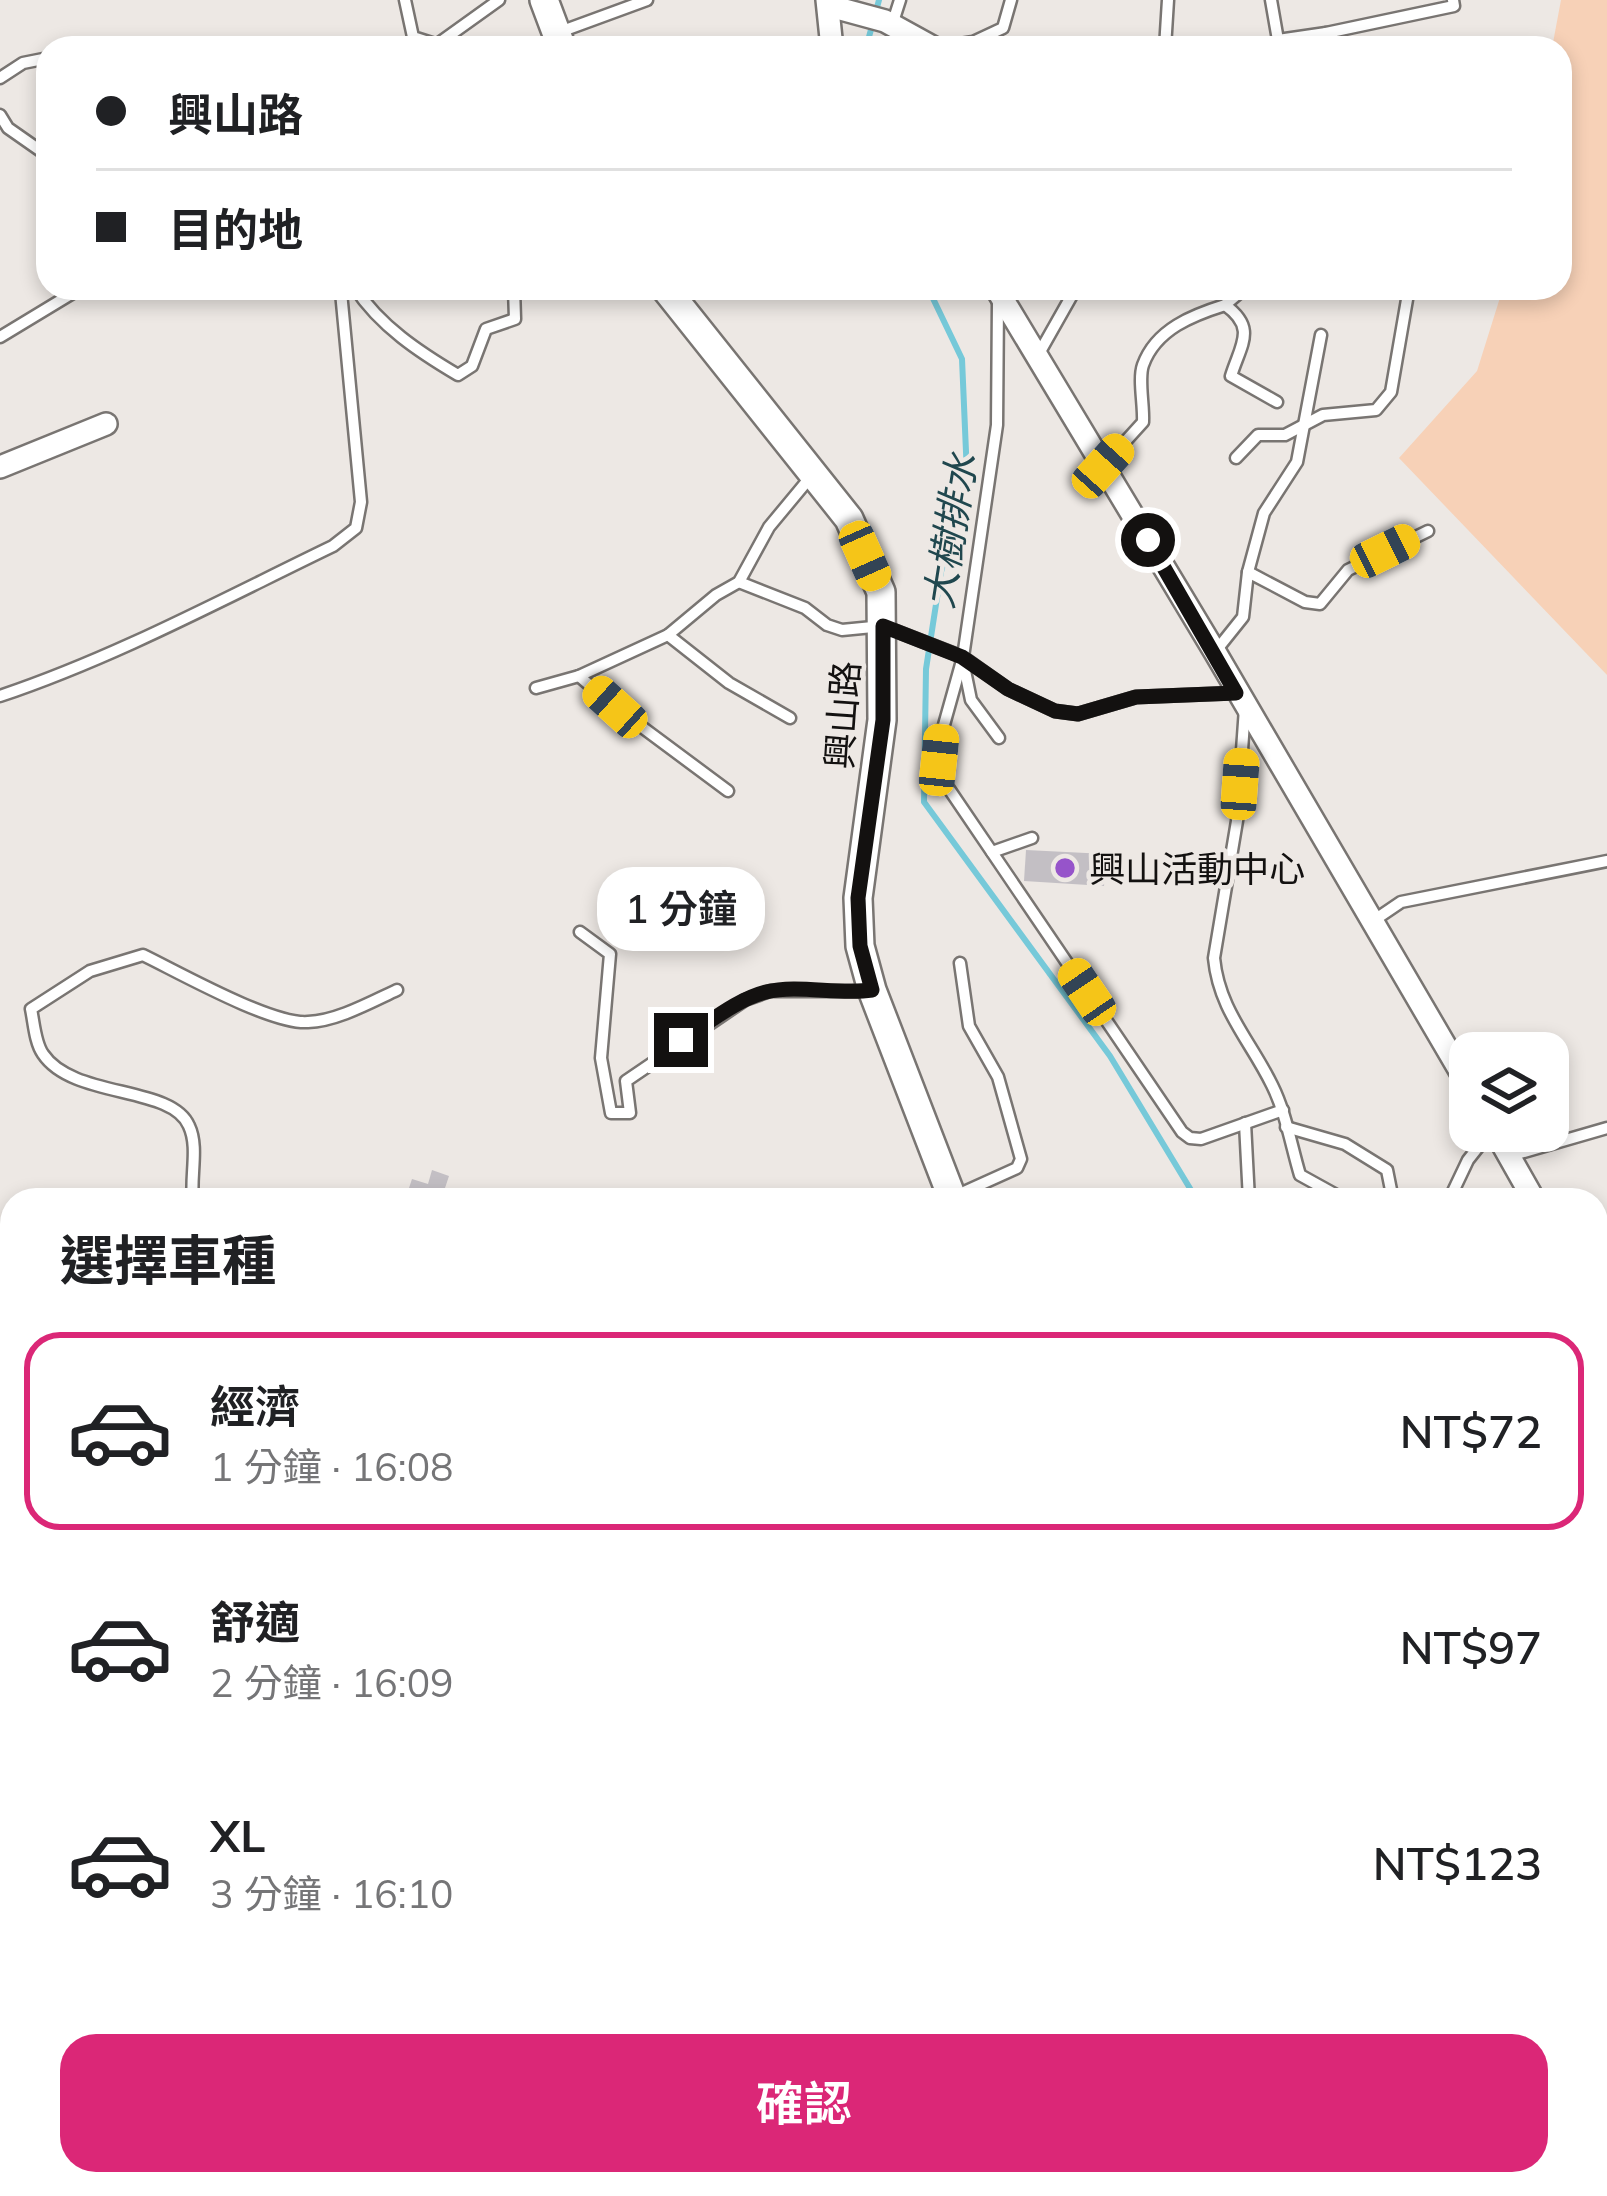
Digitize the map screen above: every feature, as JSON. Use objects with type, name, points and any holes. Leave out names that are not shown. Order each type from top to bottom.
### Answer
[{"type":"main road","points":[[544,0],[558,36]]},
{"type":"main road","name":"興山路","points":[[684,300],[849,520],[880,592],[883,720],[858,898],[860,946],[872,990],[948,1188]]},
{"type":"street","points":[[833,36],[835,5],[913,36]]},
{"type":"street","points":[[1003,300],[1449,1052]]},
{"type":"street","points":[[0,467],[106,424]]},
{"type":"street","points":[[1507,1152],[1527,1188]]},
{"type":"lane","points":[[405,0],[413,36]]},
{"type":"lane","points":[[450,36],[500,0]]},
{"type":"lane","points":[[569,36],[647,0]]},
{"type":"lane","points":[[889,23],[900,0]]},
{"type":"lane","points":[[986,36],[1003,28],[1011,0]]},
{"type":"lane","points":[[1166,36],[1168,0]]},
{"type":"lane","points":[[1271,0],[1277,36]]},
{"type":"lane","points":[[1305,36],[1454,6],[1453,0]]},
{"type":"lane","points":[[0,78],[36,60]]},
{"type":"lane","points":[[0,116],[8,128],[36,148]]},
{"type":"lane","points":[[0,337],[61,300]]},
{"type":"lane","points":[[0,696],[130,645],[333,546],[356,528],[361,502],[342,300]]},
{"type":"lane","points":[[362,300],[371,313],[458,375],[472,366],[486,329],[515,319],[514,300]]},
{"type":"lane","points":[[997,300],[997,425],[962,657],[942,732],[939,760],[945,783],[1182,1132],[1201,1138],[1283,1111]]},
{"type":"lane","points":[[1037,357],[1069,300]]},
{"type":"lane","points":[[1103,466],[1143,422],[1141,368],[1160,338],[1190,316],[1232,300]]},
{"type":"lane","points":[[1236,458],[1258,435],[1285,435],[1322,415],[1376,410],[1391,392],[1407,300]]},
{"type":"lane","points":[[1226,305],[1241,316],[1246,330],[1231,376],[1277,402]]},
{"type":"lane","points":[[1215,652],[1243,617],[1248,572],[1264,513],[1297,462],[1321,334]]},
{"type":"lane","points":[[536,688],[579,676],[668,635],[739,582],[769,527],[814,472]]},
{"type":"lane","points":[[1248,572],[1305,602],[1320,604],[1348,570],[1428,531]]},
{"type":"lane","points":[[739,582],[805,608],[827,625],[842,629],[883,626],[962,657],[1008,689],[1055,711],[1078,714],[1136,697],[1240,701],[1237,821],[1214,958],[1223,1003],[1283,1111],[1300,1175],[1324,1188]]},
{"type":"lane","points":[[668,635],[729,683],[790,718]]},
{"type":"lane","points":[[962,657],[971,700],[999,738]]},
{"type":"lane","points":[[579,676],[728,790]]},
{"type":"lane","points":[[992,852],[1033,838]]},
{"type":"lane","points":[[1373,922],[1401,902],[1607,861]]},
{"type":"lane","points":[[580,932],[610,954],[601,1058],[611,1113],[630,1113],[626,1081],[745,1000],[770,991],[848,994],[872,990]]},
{"type":"lane","points":[[192,1188],[194,1140],[187,1119],[133,1094],[64,1077],[40,1051],[31,1009],[90,971],[143,956],[261,1011],[307,1023],[397,990]]},
{"type":"lane","points":[[960,963],[968,1026],[998,1077],[1021,1159],[1017,1168],[975,1188]]},
{"type":"lane","points":[[1245,1123],[1248,1188]]},
{"type":"lane","points":[[1286,1126],[1346,1144],[1388,1170],[1391,1188]]},
{"type":"lane","points":[[1510,1156],[1607,1128]]},
{"type":"lane","points":[[1455,1188],[1475,1152]]},
{"type":"shaded area","points":[[1561,0],[1607,0],[1607,675],[1399,458],[1477,371],[1499,300],[1572,300],[1572,36],[1554,36]]},
{"type":"building","name":"興山活動中心","points":[[1026,850],[1106,854],[1104,886],[1024,881]]},
{"type":"building","points":[[432,1170],[449,1176],[445,1188],[409,1188],[412,1179],[428,1184]]},
{"type":"waterway","name":"大樹排水","points":[[869,36],[879,0]]},
{"type":"waterway","name":"大樹排水","points":[[934,300],[962,359],[967,475],[941,572],[926,669],[924,802],[1110,1056],[1190,1188]]},
{"type":"place","name":"興山活動中心","points":[[1065,868]]},
{"type":"route","points":[[681,1040],[745,1000],[770,991],[848,994],[872,990],[860,946],[858,898],[883,720],[883,626],[962,657],[1008,689],[1055,711],[1078,714],[1136,697],[1236,693],[1148,540]]}]
